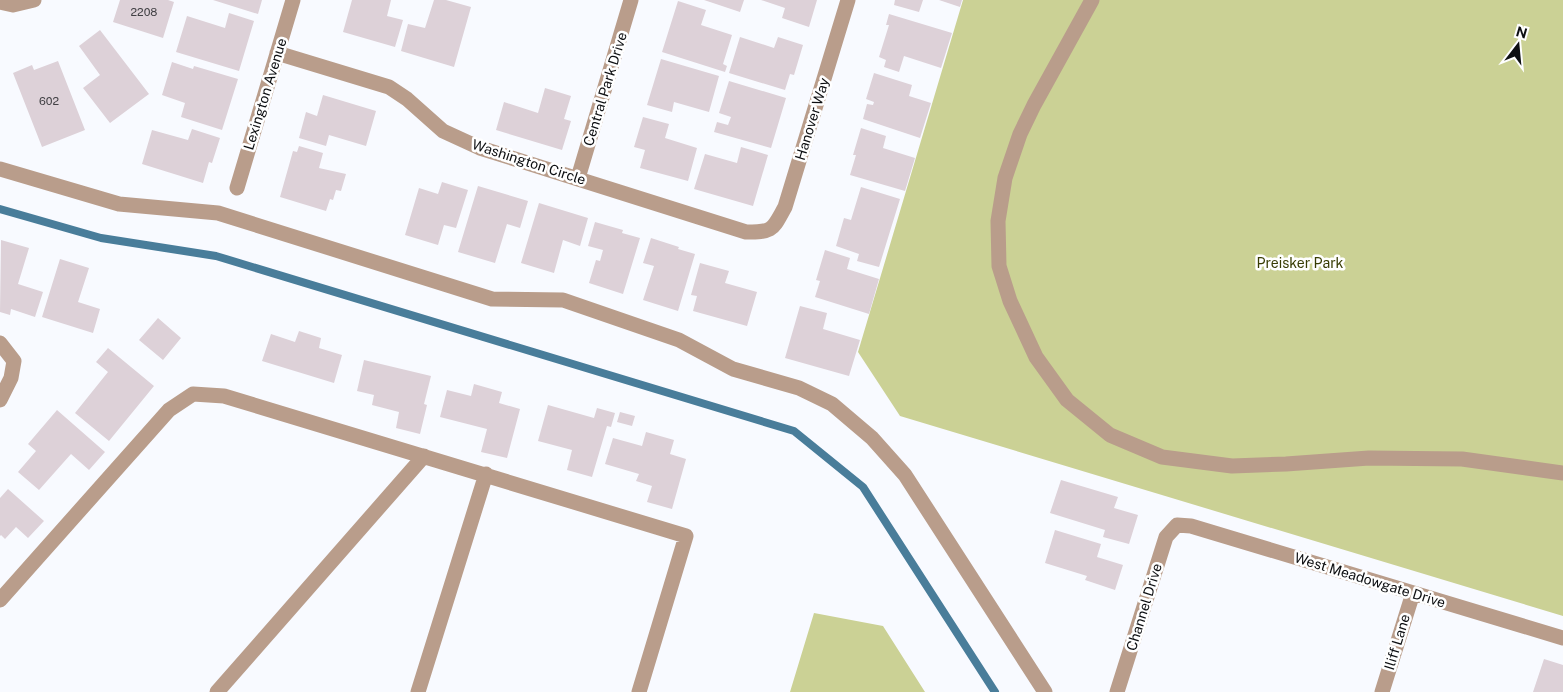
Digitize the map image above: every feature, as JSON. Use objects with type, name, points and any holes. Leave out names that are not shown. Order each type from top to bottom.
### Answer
[{"type":"street","points":[[0,2],[13,5],[34,0]]},
{"type":"street","name":"Lexington Avenue","points":[[237,188],[293,0]]},
{"type":"street","name":"Central Park Drive","points":[[578,178],[631,0]]},
{"type":"street","name":"Hanover Way","points":[[766,232],[774,228],[785,207],[848,0]]},
{"type":"street","points":[[1092,0],[1020,134],[1005,178],[998,221],[998,266],[1010,301],[1036,357],[1067,400],[1110,435],[1162,457],[1232,466],[1369,458],[1462,459],[1563,473]]},
{"type":"street","name":"Washington Circle","points":[[277,52],[389,87],[407,99],[443,131],[480,148],[746,232],[766,232]]},
{"type":"street","points":[[0,169],[119,204],[218,213],[492,299],[564,300],[679,340],[733,369],[798,388],[832,404],[872,438],[905,475],[1045,692]]},
{"type":"street","points":[[0,343],[14,361],[11,378],[0,400]]},
{"type":"street","points":[[0,600],[169,410],[192,394],[224,396],[686,536],[639,692]]},
{"type":"street","points":[[217,692],[424,456]]},
{"type":"street","points":[[418,692],[486,474]]},
{"type":"street","name":"West Meadowgate Drive","points":[[1177,525],[1191,526],[1563,638]]},
{"type":"street","name":"Channel Drive","points":[[1118,692],[1166,537],[1177,525]]},
{"type":"street","name":"Iliff Lane","points":[[1382,692],[1413,593]]},
{"type":"green space","name":"Preisker Park","points":[[963,0],[1563,0],[1563,616],[900,416],[858,352]]},
{"type":"green space","points":[[814,613],[883,626],[925,692],[790,692]]},
{"type":"building","points":[[120,0],[168,0],[174,2],[163,38],[113,22]]},
{"type":"building","points":[[213,0],[262,0],[258,14]]},
{"type":"building","points":[[352,0],[391,0],[387,16],[403,20],[395,47],[343,32]]},
{"type":"building","points":[[434,0],[446,0],[471,7],[454,67],[401,51],[408,24],[425,28]]},
{"type":"building","points":[[704,0],[744,0],[740,12]]},
{"type":"building","points":[[761,0],[817,0],[809,27],[782,18],[785,8]]},
{"type":"building","points":[[895,0],[923,0],[919,12],[894,5]]},
{"type":"building","points":[[939,0],[962,0],[960,7]]},
{"type":"building","points":[[678,1],[706,10],[701,25],[732,35],[723,64],[727,66],[725,72],[662,52]]},
{"type":"building","points":[[229,13],[254,21],[239,71],[176,52],[187,16],[225,28]]},
{"type":"building","points":[[889,14],[952,33],[941,68],[904,56],[899,72],[884,67],[886,60],[879,57],[889,25],[886,25]]},
{"type":"building","points":[[100,30],[149,94],[110,123],[83,88],[100,75],[79,46]]},
{"type":"building","points":[[740,37],[774,48],[778,37],[803,45],[794,75],[790,74],[785,90],[729,73]]},
{"type":"building","points":[[661,59],[719,76],[709,112],[674,102],[672,112],[647,105]]},
{"type":"building","points":[[58,61],[85,130],[42,147],[13,73],[32,65],[34,70]]},
{"type":"building","points":[[172,62],[193,69],[194,66],[238,79],[222,130],[181,117],[185,103],[162,95]]},
{"type":"building","points":[[874,73],[912,85],[909,96],[931,103],[920,138],[863,119],[867,104],[873,105],[874,102],[866,99]]},
{"type":"building","points":[[729,81],[786,98],[771,148],[714,132],[717,122],[728,125],[731,117],[719,113]]},
{"type":"building","points":[[545,88],[571,96],[564,119],[571,121],[562,150],[496,130],[504,102],[538,113]]},
{"type":"building","points":[[323,95],[376,111],[366,146],[329,135],[326,146],[299,138],[306,112],[317,116]]},
{"type":"building","points":[[643,117],[669,124],[665,138],[697,148],[688,181],[640,168],[645,150],[634,147]]},
{"type":"building","points":[[861,128],[886,136],[883,148],[915,158],[905,191],[850,175],[856,155],[853,155]]},
{"type":"building","points":[[192,129],[220,138],[212,163],[209,162],[203,183],[142,164],[152,130],[188,140]]},
{"type":"building","points":[[299,146],[323,153],[319,168],[346,174],[341,191],[336,190],[333,200],[330,199],[326,211],[280,197],[293,151],[297,152]]},
{"type":"building","points":[[741,147],[768,155],[753,206],[694,189],[705,154],[737,163]]},
{"type":"building","points":[[442,182],[468,190],[456,228],[444,225],[438,245],[405,235],[419,188],[438,194]]},
{"type":"building","points":[[478,186],[528,201],[520,228],[507,224],[495,263],[458,252]]},
{"type":"building","points":[[861,187],[900,199],[879,267],[857,261],[859,254],[836,246],[844,218],[851,220]]},
{"type":"building","points":[[539,203],[588,218],[580,246],[563,240],[554,273],[521,263]]},
{"type":"building","points":[[595,222],[623,230],[622,233],[640,238],[623,294],[589,283],[596,260],[600,261],[603,250],[588,246]]},
{"type":"building","points":[[651,238],[695,254],[678,311],[643,300],[654,266],[643,263]]},
{"type":"building","points":[[1,240],[29,248],[18,284],[43,292],[35,317],[11,309],[10,315],[0,312]]},
{"type":"building","points":[[825,250],[850,258],[847,269],[879,279],[869,314],[815,297],[820,281],[816,280]]},
{"type":"building","points":[[60,259],[89,268],[78,302],[100,309],[93,333],[42,317]]},
{"type":"building","points":[[700,263],[729,271],[725,283],[757,292],[747,326],[693,311],[697,296],[691,295]]},
{"type":"building","points":[[800,306],[827,313],[823,329],[860,340],[849,376],[785,358]]},
{"type":"building","points":[[158,318],[181,338],[163,360],[139,340]]},
{"type":"building","points":[[299,331],[321,338],[319,348],[342,355],[334,383],[262,361],[271,334],[295,342]]},
{"type":"building","points":[[108,348],[154,386],[109,441],[75,413],[108,372],[96,362]]},
{"type":"building","points":[[364,360],[431,376],[424,404],[427,405],[420,434],[396,428],[399,412],[372,405],[374,395],[357,391]]},
{"type":"building","points":[[474,384],[502,392],[499,403],[520,409],[507,458],[481,452],[487,429],[440,417],[447,390],[471,396]]},
{"type":"building","points":[[548,405],[594,418],[597,408],[615,413],[611,427],[607,426],[592,477],[567,470],[572,450],[538,441]]},
{"type":"building","points":[[57,410],[105,452],[89,470],[71,454],[39,490],[18,472],[36,451],[28,444]]},
{"type":"building","points":[[620,412],[635,416],[632,426],[617,422]]},
{"type":"building","points":[[646,432],[674,440],[670,454],[686,459],[672,509],[647,502],[652,486],[636,481],[639,474],[605,464],[613,438],[642,446]]},
{"type":"building","points":[[1061,480],[1118,497],[1114,508],[1138,515],[1129,544],[1103,537],[1105,530],[1050,513]]},
{"type":"building","points":[[8,489],[44,521],[28,538],[16,527],[5,539],[0,536],[0,498]]},
{"type":"building","points":[[1055,530],[1101,544],[1097,557],[1123,565],[1115,590],[1085,580],[1087,576],[1045,563]]},
{"type":"building","points":[[1544,659],[1563,665],[1563,692],[1533,692]]},
{"type":"waterway","points":[[0,209],[101,238],[216,256],[794,431],[863,487],[995,692]]}]
